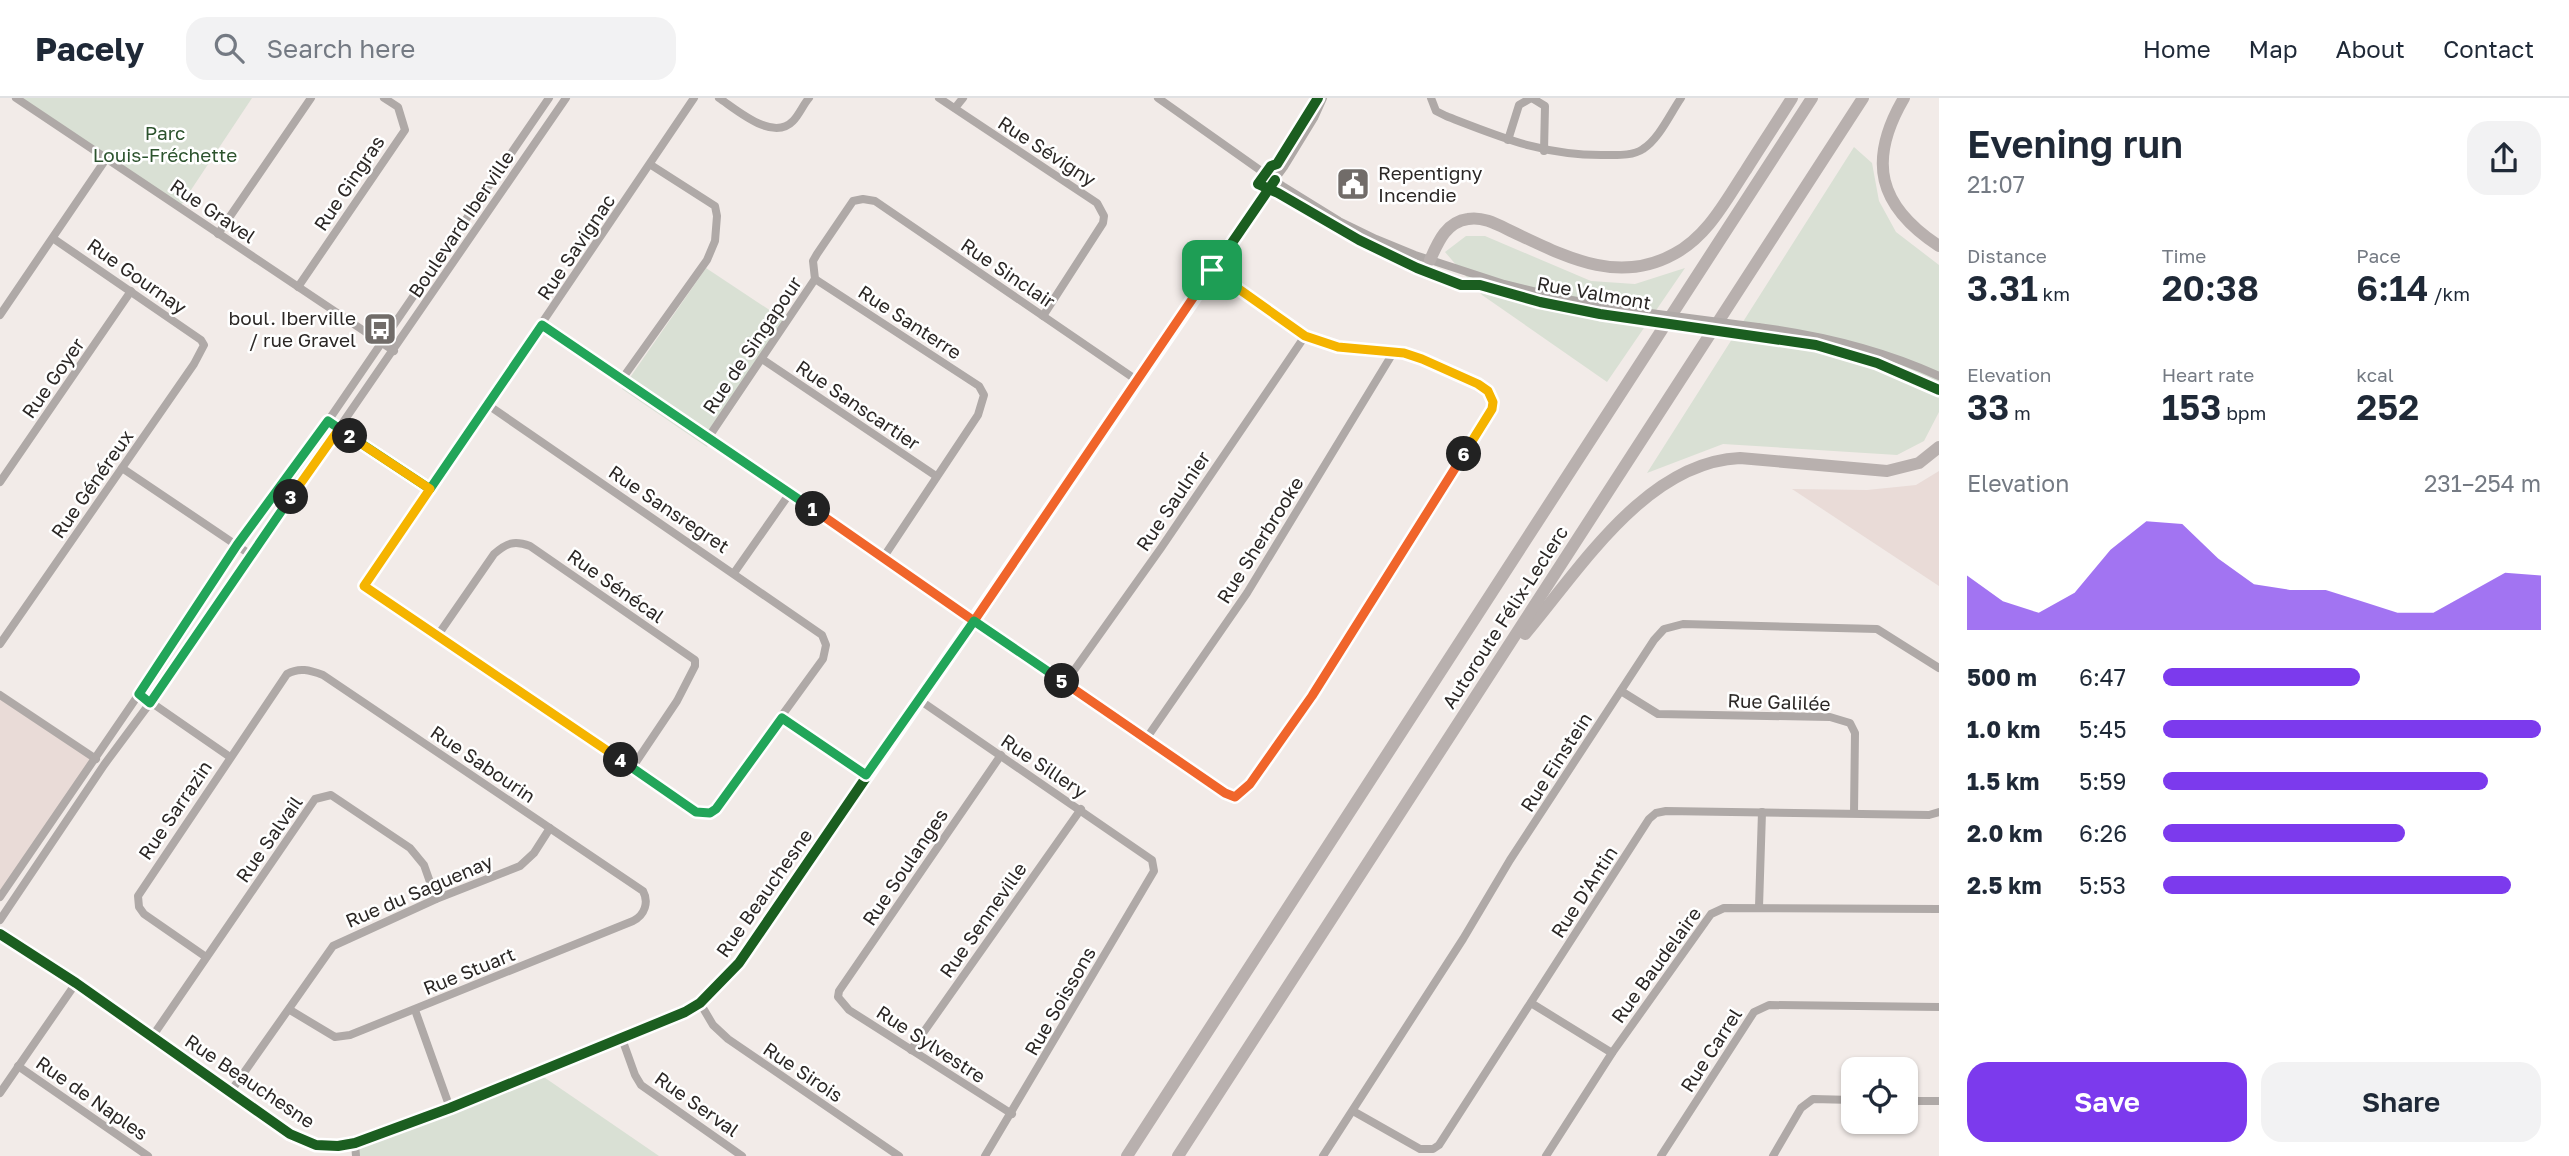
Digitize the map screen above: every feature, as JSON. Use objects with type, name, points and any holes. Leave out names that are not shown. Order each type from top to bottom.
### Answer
[{"type":"highway","points":[[1430,260],[1439,240],[1449,228],[1470,218],[1489,222],[1575,260],[1599,267],[1634,268],[1664,259],[1687,246],[1709,225],[1792,98]]},
{"type":"highway","name":"Autoroute Félix-Leclerc","points":[[1127,1156],[1812,98]]},
{"type":"highway","name":"Autoroute Félix-Leclerc","points":[[1178,1156],[1863,98]]},
{"type":"highway","points":[[1904,98],[1885,139],[1882,164],[1885,183],[1906,221],[1939,246]]},
{"type":"highway","points":[[1493,671],[1616,526],[1650,494],[1685,472],[1709,462],[1740,458],[1893,470],[1919,463],[1939,447]]},
{"type":"street","name":"Rue Gravel","points":[[16,98],[394,351]]},
{"type":"street","points":[[218,233],[311,98]]},
{"type":"street","name":"Rue Gingras","points":[[298,287],[404,130],[398,107],[384,98]]},
{"type":"street","name":"Boulevard Iberville","points":[[0,897],[237,545],[328,421],[549,98]]},
{"type":"street","name":"Boulevard Iberville","points":[[0,920],[104,765],[150,703],[394,351],[566,98]]},
{"type":"street","name":"Rue Savignac","points":[[438,635],[364,586],[694,98]]},
{"type":"street","points":[[719,98],[767,129],[791,124],[809,98]]},
{"type":"street","name":"Rue Sévigny","points":[[939,98],[1097,203],[1104,216],[1103,222],[1043,316]]},
{"type":"street","points":[[955,108],[962,98]]},
{"type":"street","name":"Rue Valmont","points":[[1158,98],[1275,180],[1349,226],[1430,260],[1527,290],[1635,311],[1758,327],[1855,346],[1939,376]]},
{"type":"street","name":"Rue Beauchesne","points":[[0,934],[76,983],[290,1134],[325,1146],[355,1143],[450,1108],[685,1012],[700,1003],[739,963],[1275,180],[1314,118],[1323,98]]},
{"type":"street","points":[[1431,98],[1436,111],[1508,140],[1544,151],[1581,156],[1617,155],[1642,150],[1653,139],[1681,98]]},
{"type":"street","points":[[1508,140],[1519,105],[1532,98],[1545,106],[1544,151]]},
{"type":"street","points":[[0,316],[106,159]]},
{"type":"street","points":[[622,379],[695,277],[715,241],[715,206],[651,165]]},
{"type":"street","name":"Rue Sinclair","points":[[858,199],[875,201],[1138,381]]},
{"type":"street","name":"Rue de Singapour","points":[[708,438],[815,279],[813,261],[853,201],[858,199]]},
{"type":"street","name":"Rue Gournay","points":[[54,239],[201,341]]},
{"type":"street","points":[[542,325],[1225,793],[1235,797],[1250,784],[1312,696],[1492,409],[1491,396],[1478,384],[1444,367],[1404,353],[1338,347],[1305,336],[1212,270]]},
{"type":"street","name":"Rue Santerre","points":[[815,279],[979,386],[984,395],[978,415],[936,477]]},
{"type":"street","name":"Rue Goyer","points":[[0,482],[131,291]]},
{"type":"street","name":"Rue Saulnier","points":[[1065,683],[1161,548],[1305,336]]},
{"type":"street","name":"Rue Généreux","points":[[0,643],[194,364],[204,345],[201,341]]},
{"type":"street","name":"Rue Sherbrooke","points":[[1146,739],[1247,593],[1394,353]]},
{"type":"street","name":"Rue Sanscartier","points":[[762,359],[936,477]]},
{"type":"street","name":"Rue Sansregret","points":[[488,405],[822,635],[826,645],[823,659],[782,718]]},
{"type":"street","points":[[328,421],[430,489]]},
{"type":"street","points":[[122,468],[251,555]]},
{"type":"street","points":[[883,558],[936,477]]},
{"type":"street","points":[[734,573],[790,493]]},
{"type":"street","name":"Rue Sénécal","points":[[438,635],[494,554],[505,544],[518,541],[530,546],[695,660],[695,666],[677,701],[632,768]]},
{"type":"street","name":"Rue Einstein","points":[[1323,1156],[1510,860],[1654,640],[1664,629],[1683,624],[1877,629],[1939,668]]},
{"type":"street","points":[[438,635],[699,813],[710,813],[716,809],[782,718],[866,775]]},
{"type":"street","name":"Rue Sarrazin","points":[[206,957],[144,914],[139,907],[138,896],[287,674],[298,669]]},
{"type":"street","name":"Rue Sabourin","points":[[298,669],[323,675],[643,891],[645,896]]},
{"type":"street","name":"Rue Galilée","points":[[1621,691],[1658,714],[1830,717],[1850,723],[1855,733],[1854,813]]},
{"type":"street","points":[[139,694],[230,757]]},
{"type":"street","points":[[0,695],[104,765]]},
{"type":"street","name":"Rue Sillery","points":[[918,699],[1152,860]]},
{"type":"street","name":"Rue Soulanges","points":[[838,997],[839,991],[1001,755]]},
{"type":"street","name":"Rue Salvail","points":[[152,1037],[315,799],[331,795],[410,848],[420,858],[436,899]]},
{"type":"street","name":"Rue Senneville","points":[[911,1050],[1081,809]]},
{"type":"street","name":"Rue D'Antin","points":[[1353,1111],[1419,1149],[1433,1149],[1439,1145],[1649,820],[1656,814],[1666,811],[1939,813]]},
{"type":"street","points":[[1759,907],[1762,812]]},
{"type":"street","name":"Rue du Saguenay","points":[[231,1091],[333,946],[436,899],[520,866],[534,853],[550,828]]},
{"type":"street","name":"Rue Soissons","points":[[985,1156],[1154,871],[1152,860]]},
{"type":"street","name":"Rue Stuart","points":[[290,1010],[335,1037],[345,1037],[641,917],[646,904],[645,896]]},
{"type":"street","name":"Rue Baudelaire","points":[[1546,1156],[1612,1053],[1707,916],[1724,908],[1939,909]]},
{"type":"street","points":[[0,1093],[76,983]]},
{"type":"street","name":"Rue Sylvestre","points":[[838,997],[849,1010],[1012,1114]]},
{"type":"street","name":"Rue Sirois","points":[[700,1003],[713,1025],[728,1039],[899,1156]]},
{"type":"street","points":[[1531,1003],[1612,1053]]},
{"type":"street","name":"Rue Carrel","points":[[1661,1156],[1754,1012],[1769,1005],[1939,1007]]},
{"type":"street","points":[[415,1010],[450,1108]]},
{"type":"street","name":"Rue Serval","points":[[621,1036],[641,1084],[742,1156]]},
{"type":"street","name":"Rue de Naples","points":[[18,1066],[148,1156]]},
{"type":"street","points":[[1773,1156],[1801,1108],[1813,1099],[1841,1100]]},
{"type":"street","points":[[1918,1101],[1939,1101]]},
{"type":"street","points":[[355,1143],[356,1156]]},
{"type":"shaded area","points":[[1939,471],[1939,586],[1792,489],[1867,490],[1916,485]]},
{"type":"shaded area","points":[[0,695],[94,758],[0,897]]},
{"type":"green space","name":"Parc Louis-Fréchette","points":[[16,98],[252,98],[179,208]]},
{"type":"green space","points":[[1854,147],[1872,163],[1879,201],[1896,232],[1939,265],[1939,412],[1924,441],[1897,455],[1723,444],[1647,473]]},
{"type":"green space","points":[[1466,236],[1485,236],[1591,281],[1635,284],[1685,268],[1607,382],[1482,295],[1445,252]]},
{"type":"green space","points":[[706,268],[789,323],[707,447],[622,389]]},
{"type":"green space","points":[[535,1071],[659,1156],[356,1156],[355,1143]]},
{"type":"cycle path","points":[[1318,98],[1277,164],[1271,166],[1258,184],[1359,240],[1417,268],[1461,285],[1480,285],[1540,302],[1600,314],[1816,345],[1877,363],[1939,390]]},
{"type":"cycle path","points":[[0,934],[76,983],[290,1134],[316,1145],[338,1146],[355,1143],[450,1108],[685,1012],[700,1003],[739,963],[1275,180]]},
{"type":"place","name":"Repentigny Incendie","points":[[1353,184]]},
{"type":"place","name":"boul. Iberville / rue Gravel","points":[[380,329]]},
{"type":"route","points":[[1212,270],[1111,423],[974,621],[835,523],[542,325],[430,489],[339,429],[328,421],[237,545],[139,694],[150,703],[339,429],[385,459],[430,489],[364,586],[696,812],[710,813],[716,809],[782,718],[866,775],[974,621],[1225,793],[1235,797],[1250,784],[1312,696],[1492,409],[1493,402],[1488,391],[1478,384],[1422,359],[1404,353],[1338,347],[1305,336],[1212,270]]}]
